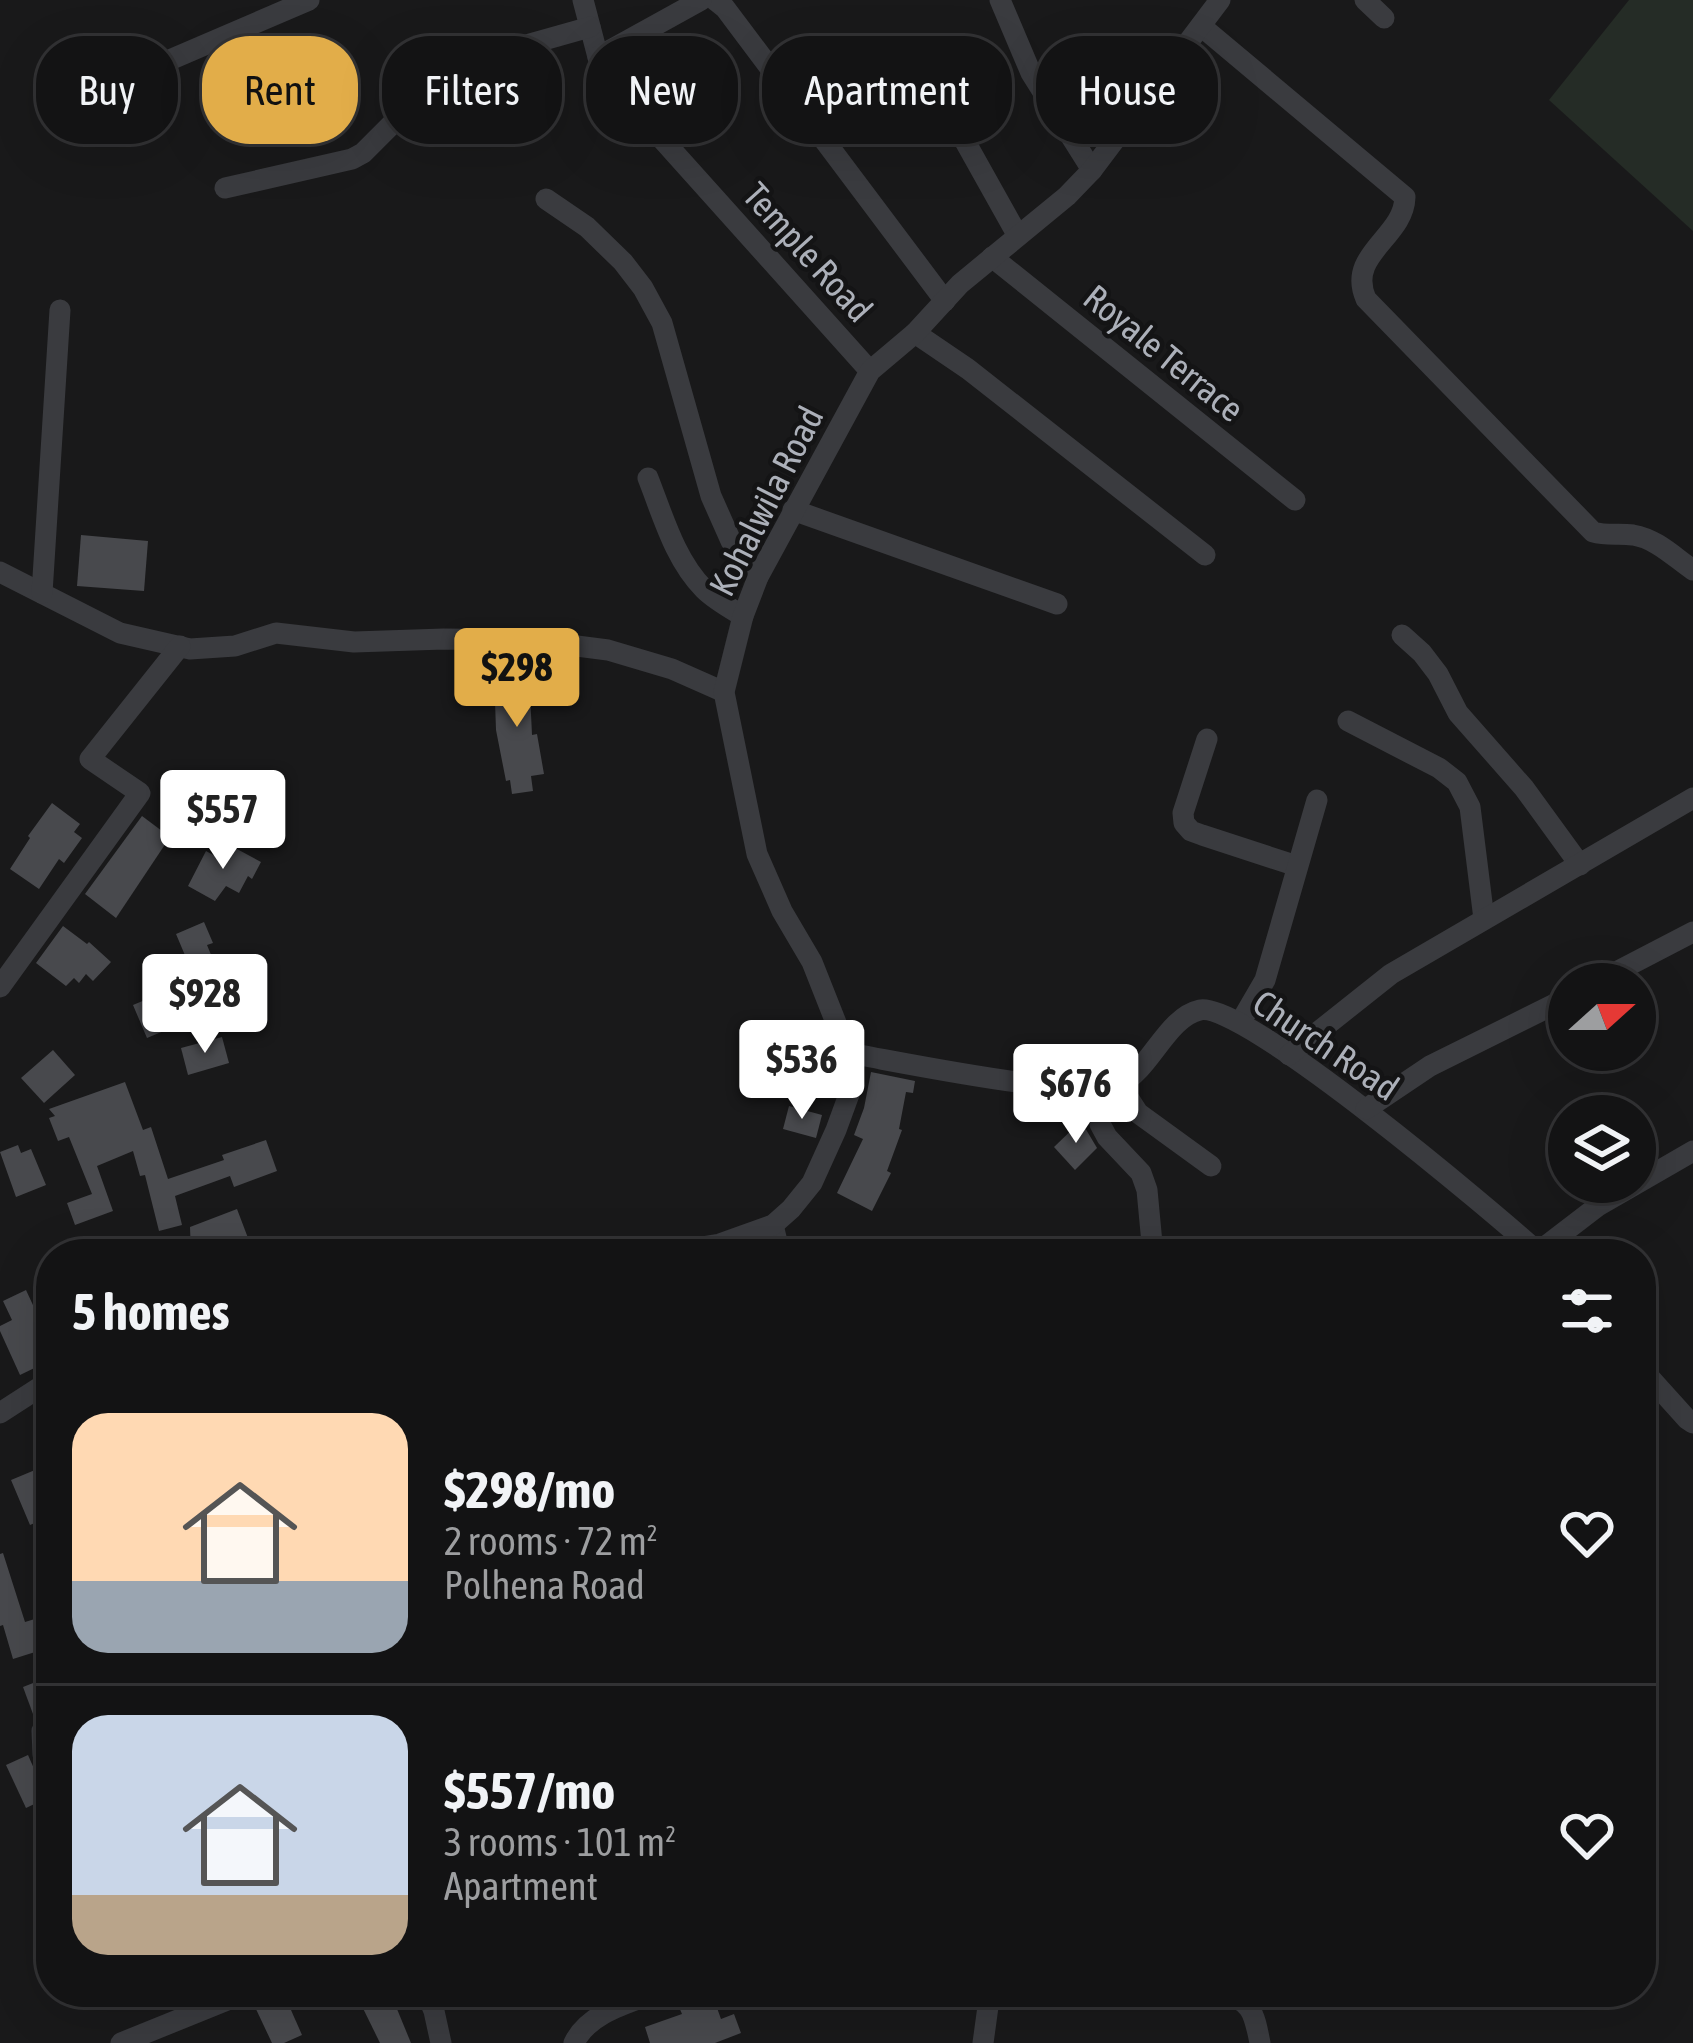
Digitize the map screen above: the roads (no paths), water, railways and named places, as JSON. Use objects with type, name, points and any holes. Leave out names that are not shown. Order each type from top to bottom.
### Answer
[{"type":"street","points":[[178,56],[309,0]]},
{"type":"street","name":"Temple Road","points":[[583,0],[592,36]]},
{"type":"street","points":[[636,36],[701,0]]},
{"type":"street","points":[[715,0],[944,301]]},
{"type":"street","points":[[1000,0],[1031,73],[1092,170]]},
{"type":"street","name":"Kohalwila Road","points":[[734,1239],[772,1225],[812,1183],[851,1089],[848,1053],[812,962],[757,854],[724,692],[758,577],[870,371],[960,284],[1092,170],[1220,0]]},
{"type":"street","points":[[1364,0],[1384,18]]},
{"type":"street","points":[[1201,26],[1405,197],[1403,212],[1361,269],[1366,299],[1593,532],[1649,540],[1691,566]]},
{"type":"street","points":[[225,188],[352,159],[455,72],[491,55],[590,27]]},
{"type":"street","name":"Temple Road","points":[[665,144],[870,371]]},
{"type":"street","points":[[967,144],[1018,236]]},
{"type":"street","points":[[546,199],[587,226],[644,288],[662,323],[711,496],[731,541],[758,577]]},
{"type":"street","name":"Royale Terrace","points":[[992,257],[1295,500]]},
{"type":"street","points":[[42,593],[60,310]]},
{"type":"street","points":[[915,332],[1204,555]]},
{"type":"street","points":[[648,478],[692,576],[707,593],[743,616]]},
{"type":"street","points":[[794,510],[1057,604]]},
{"type":"street","points":[[0,572],[120,633],[190,649],[235,646],[276,633],[354,642],[530,640],[608,650],[672,669],[724,692]]},
{"type":"street","points":[[1402,635],[1422,653],[1458,713],[1524,788],[1580,865]]},
{"type":"street","points":[[0,987],[140,793],[91,759],[180,646]]},
{"type":"street","points":[[1348,721],[1457,782],[1469,807],[1484,919]]},
{"type":"street","points":[[1207,740],[1183,813],[1184,823],[1202,835],[1298,866]]},
{"type":"street","points":[[1289,1054],[1391,974],[1693,798]]},
{"type":"street","points":[[1240,1022],[1265,980],[1317,800]]},
{"type":"street","points":[[1633,963],[1693,932]]},
{"type":"street","points":[[1366,1108],[1430,1066],[1548,1007]]},
{"type":"street","name":"Church Road","points":[[1109,1086],[1137,1070],[1184,1018],[1201,1009],[1215,1010],[1366,1108],[1522,1239]]},
{"type":"street","points":[[848,1053],[1062,1088],[1109,1086],[1211,1166]]},
{"type":"street","points":[[1109,1086],[1100,1124],[1107,1138],[1141,1172],[1152,1239]]},
{"type":"street","points":[[1557,1239],[1598,1206],[1693,1151]]},
{"type":"street","points":[[772,1225],[776,1239]]},
{"type":"street","points":[[1656,1385],[1693,1423]]},
{"type":"street","points":[[0,1413],[36,1390]]},
{"type":"street","points":[[121,2043],[210,2007]]},
{"type":"street","points":[[432,2007],[441,2043]]},
{"type":"street","points":[[574,2043],[580,2030],[594,2019],[622,2007]]},
{"type":"street","points":[[983,2043],[988,2007]]},
{"type":"street","points":[[1249,2007],[1260,2043]]}]
